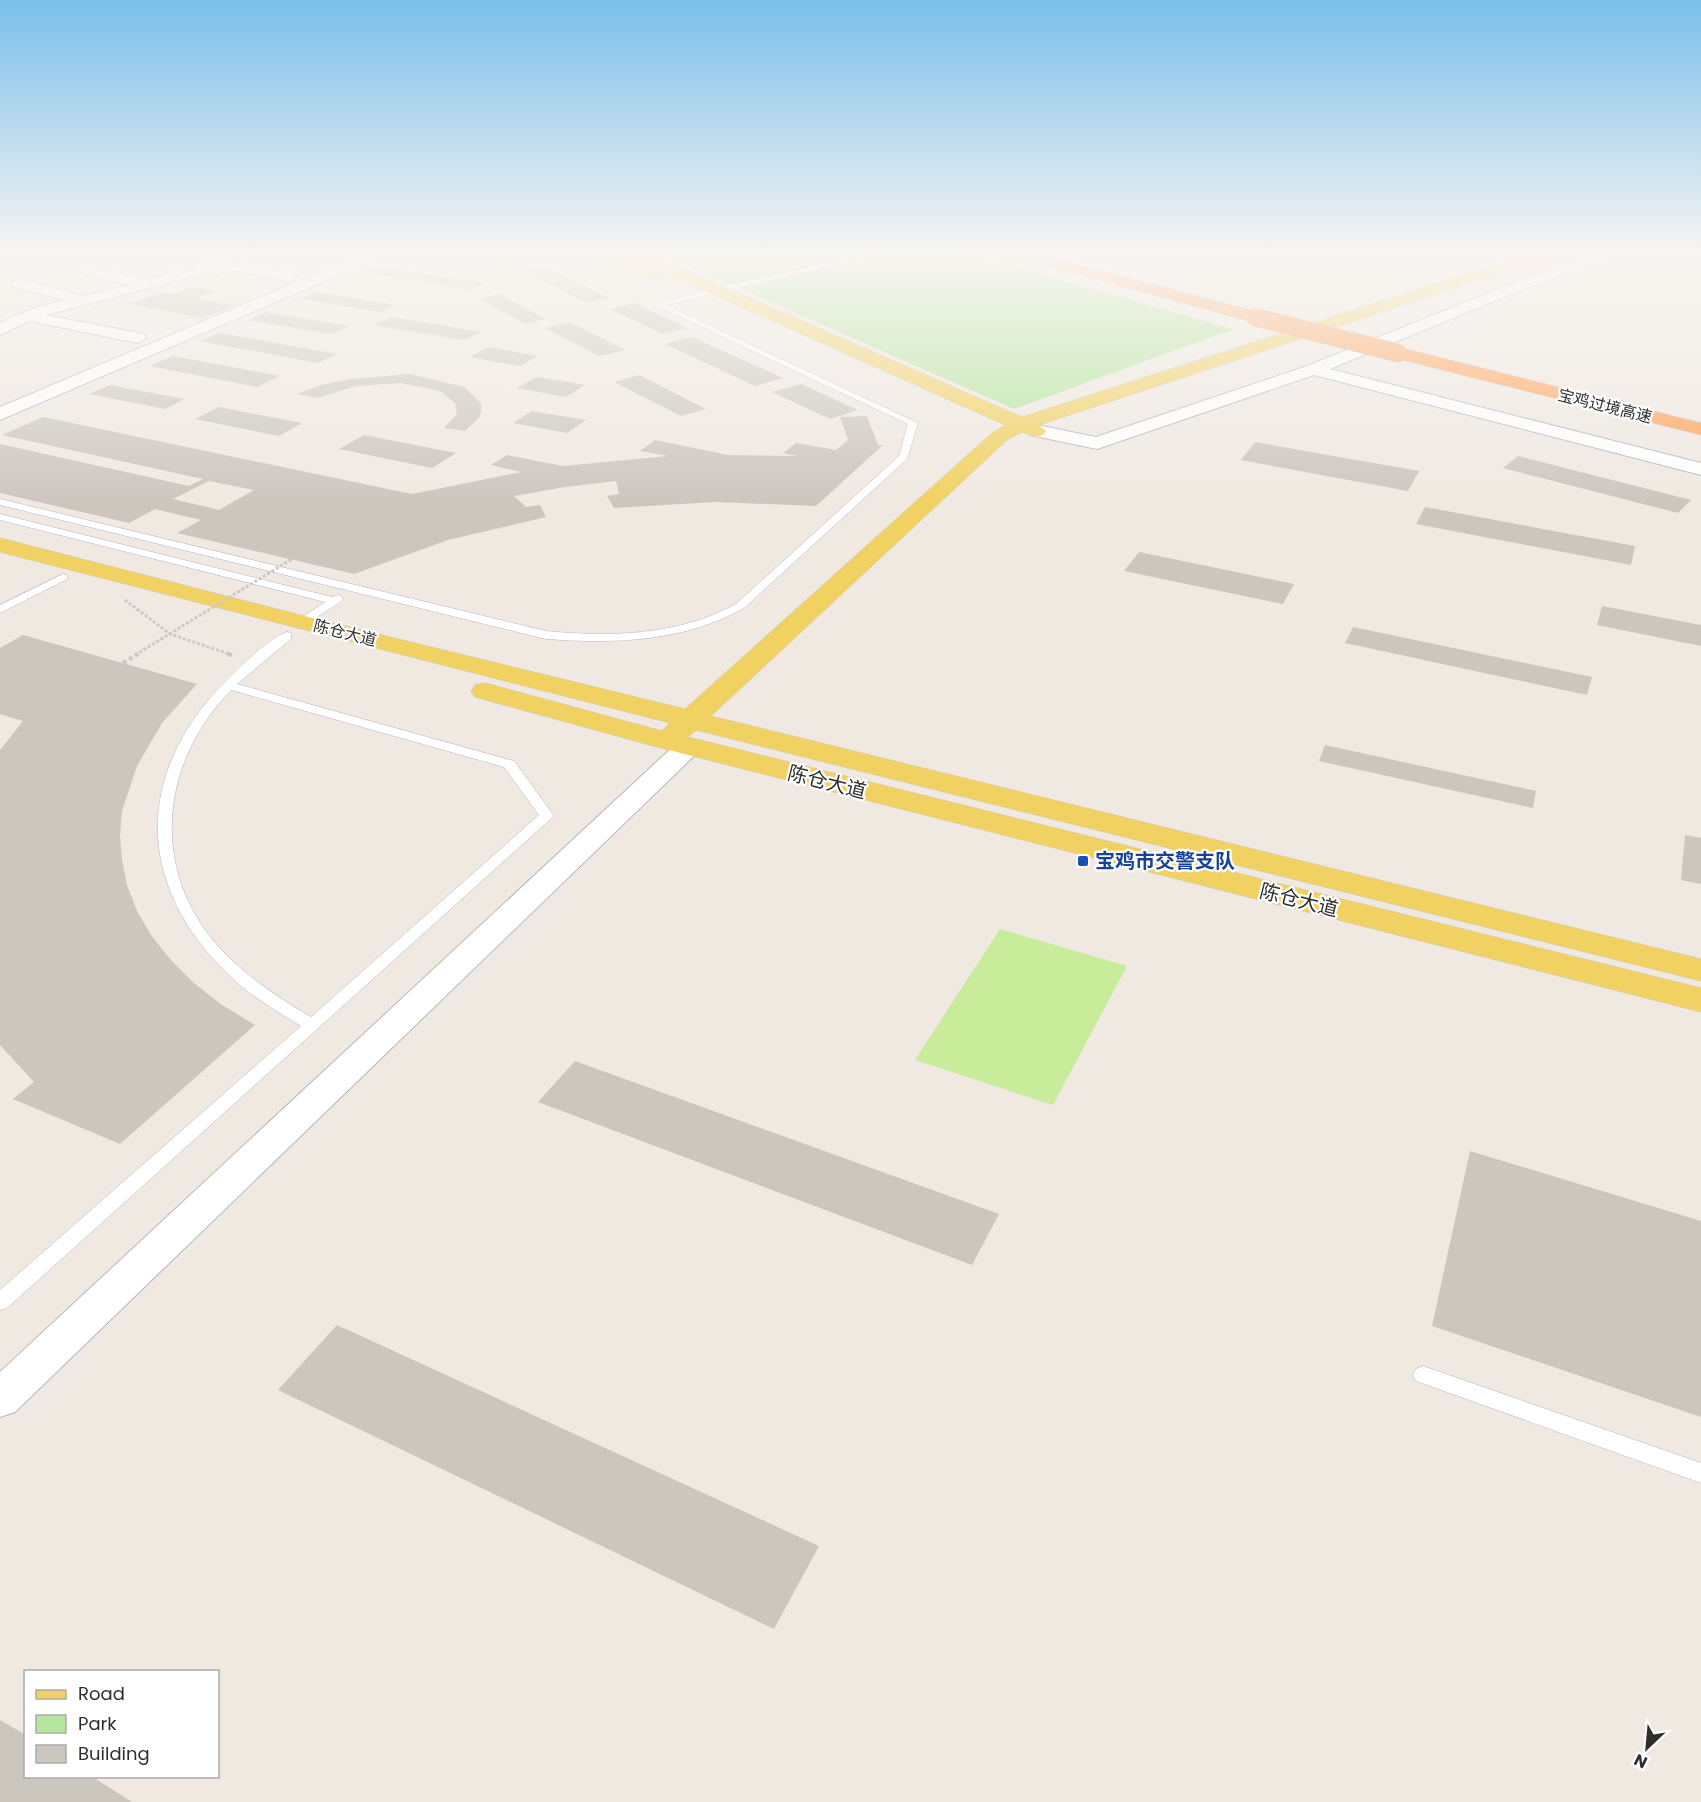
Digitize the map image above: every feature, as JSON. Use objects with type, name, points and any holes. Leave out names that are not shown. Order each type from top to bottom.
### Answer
[{"type":"highway","name":"宝鸡过境高速","points":[[1356,338],[1701,429]]},
{"type":"highway","name":"宝鸡过境高速","points":[[1403,350],[1701,418]]},
{"type":"main road","points":[[800,338],[1020,433],[1312,338]]},
{"type":"main road","points":[[819,338],[1020,433]]},
{"type":"main road","points":[[690,733],[1020,433],[1297,338]]},
{"type":"main road","name":"陈仓大道","points":[[0,545],[294,629],[1701,1000]]},
{"type":"main road","name":"陈仓大道","points":[[0,560],[112,590],[294,629]]},
{"type":"main road","name":"陈仓大道","points":[[690,733],[1701,970]]},
{"type":"street","points":[[0,414],[178,338]]},
{"type":"street","points":[[1020,433],[1097,443],[1313,370],[1391,338]]},
{"type":"street","points":[[1313,370],[1701,469]]},
{"type":"street","points":[[0,1399],[690,733]]},
{"type":"lane","points":[[0,502],[526,630],[569,638],[592,639],[664,633],[706,622],[740,606],[904,457],[913,423],[730,338]]},
{"type":"lane","points":[[0,517],[335,600]]},
{"type":"lane","points":[[0,610],[63,577]]},
{"type":"lane","points":[[312,1025],[284,1011],[252,988],[201,938],[172,885],[165,858],[163,823],[169,781],[190,735],[228,685],[294,629],[354,588]]},
{"type":"lane","points":[[0,1302],[547,816],[509,764],[228,685]]},
{"type":"lane","points":[[1423,1376],[1701,1473]]},
{"type":"path","points":[[123,663],[292,559]]},
{"type":"path","points":[[112,590],[170,634],[253,663]]},
{"type":"green space","points":[[853,338],[1208,338],[1014,409]]},
{"type":"green space","points":[[1000,929],[1127,966],[1053,1105],[915,1060]]},
{"type":"building","points":[[207,338],[248,338],[337,354],[318,363],[200,341]]},
{"type":"building","points":[[564,338],[602,338],[625,350],[599,356]]},
{"type":"building","points":[[694,338],[783,378],[755,386],[665,344]]},
{"type":"building","points":[[488,347],[538,356],[520,366],[470,357]]},
{"type":"building","points":[[173,356],[280,376],[257,387],[150,366]]},
{"type":"building","points":[[410,374],[464,387],[481,403],[481,413],[478,419],[465,431],[444,428],[457,414],[455,403],[440,391],[400,383],[356,386],[317,398],[297,394],[321,385],[350,379]]},
{"type":"building","points":[[639,375],[706,409],[681,416],[614,382]]},
{"type":"building","points":[[536,377],[585,385],[566,397],[517,388]]},
{"type":"building","points":[[801,384],[858,410],[830,419],[772,392]]},
{"type":"building","points":[[110,385],[185,399],[165,409],[89,394]]},
{"type":"building","points":[[219,407],[302,423],[279,436],[195,419]]},
{"type":"building","points":[[532,411],[586,420],[567,433],[513,423]]},
{"type":"building","points":[[867,416],[878,445],[883,445],[816,506],[715,502],[614,508],[607,496],[619,494],[616,481],[565,487],[514,496],[526,507],[540,505],[546,517],[448,540],[354,574],[177,533],[201,520],[155,509],[129,523],[0,493],[0,444],[189,486],[203,479],[2,435],[43,417],[412,494],[521,472],[491,465],[507,455],[563,466],[668,456],[640,451],[655,440],[728,455],[798,456],[783,453],[796,443],[836,450],[848,440],[840,417]],"holes":[[[209,481],[254,490],[219,510],[173,499]]]},
{"type":"building","points":[[364,435],[456,453],[432,468],[339,449]]},
{"type":"building","points":[[1255,442],[1419,471],[1408,491],[1241,460]]},
{"type":"building","points":[[1518,456],[1691,500],[1678,513],[1503,468]]},
{"type":"building","points":[[1425,507],[1635,546],[1631,565],[1416,524]]},
{"type":"building","points":[[1139,552],[1294,584],[1283,604],[1124,571]]},
{"type":"building","points":[[1602,606],[1701,625],[1701,646],[1597,625]]},
{"type":"building","points":[[1353,627],[1592,677],[1587,695],[1345,643]]},
{"type":"building","points":[[23,635],[197,684],[162,723],[137,766],[122,811],[120,835],[122,860],[127,885],[137,911],[151,935],[170,959],[194,983],[222,1005],[255,1025],[120,1144],[13,1099],[34,1082],[0,1045],[0,750],[23,721],[0,714],[0,648]]},
{"type":"building","points":[[1325,745],[1536,791],[1533,808],[1319,761]]},
{"type":"building","points":[[1685,835],[1701,838],[1701,884],[1681,880]]},
{"type":"building","points":[[575,1061],[999,1214],[972,1265],[538,1102]]},
{"type":"building","points":[[1470,1151],[1701,1221],[1701,1417],[1432,1326]]},
{"type":"building","points":[[337,1325],[819,1546],[774,1629],[278,1390]]},
{"type":"building","points":[[0,1720],[24,1734],[24,1778],[94,1778],[132,1802],[0,1802]]},
{"type":"place","name":"宝鸡市交警支队","points":[[1083,861]]}]
